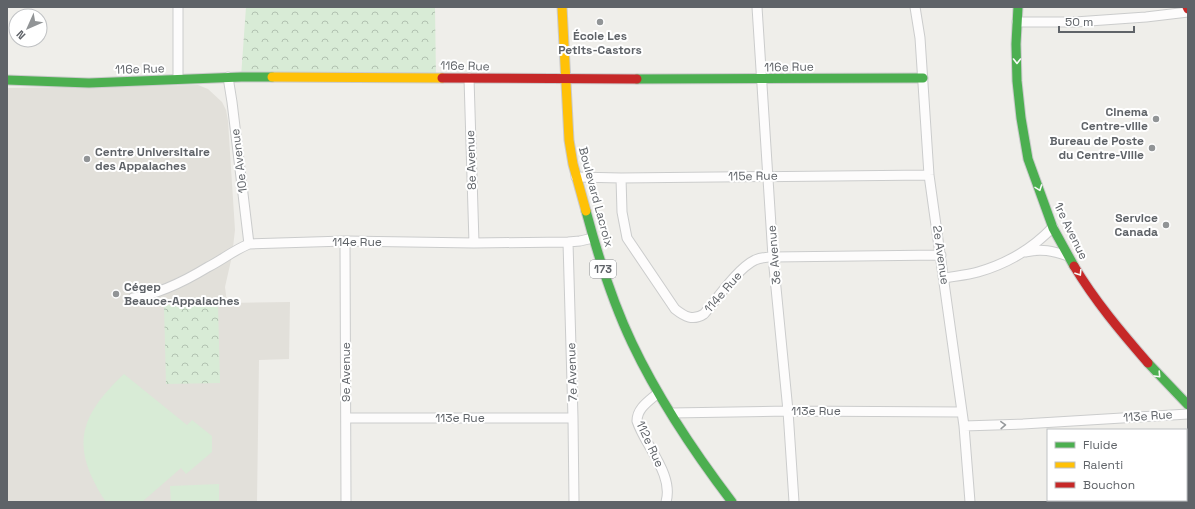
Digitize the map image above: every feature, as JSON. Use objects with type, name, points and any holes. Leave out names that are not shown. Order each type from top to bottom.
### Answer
[{"type":"street","points":[[178,7],[178,79]]},
{"type":"street","name":"Boulevard Lacroix","points":[[562,7],[567,125],[576,177],[593,238],[612,294],[640,360],[658,393],[699,458],[732,502]]},
{"type":"street","name":"3e Avenue","points":[[757,7],[763,79],[773,256],[788,411],[794,502]]},
{"type":"street","name":"2e Avenue","points":[[915,7],[920,38],[929,176],[964,426],[970,502]]},
{"type":"street","name":"1re Avenue","points":[[1018,7],[1017,79],[1027,156],[1053,227],[1068,256],[1096,301],[1148,365],[1188,405]]},
{"type":"street","points":[[1017,22],[1075,22],[1146,17],[1188,9]]},
{"type":"street","name":"116e Rue","points":[[7,80],[90,83],[228,77],[566,79],[923,78]]},
{"type":"street","name":"10e Avenue","points":[[228,77],[249,244]]},
{"type":"street","name":"8e Avenue","points":[[469,78],[474,243]]},
{"type":"street","name":"115e Rue","points":[[576,177],[929,176]]},
{"type":"street","name":"114e Rue","points":[[621,178],[622,212],[627,238],[675,310],[689,318],[699,317],[704,314],[742,269],[755,260],[773,256],[941,255]]},
{"type":"street","points":[[944,278],[977,272],[996,266],[1018,254],[1044,236],[1053,227]]},
{"type":"street","name":"114e Rue","points":[[133,298],[148,296],[162,290],[208,267],[235,250],[249,244],[345,241],[474,243],[568,242],[593,238]]},
{"type":"street","name":"9e Avenue","points":[[345,241],[347,418],[346,502]]},
{"type":"street","name":"7e Avenue","points":[[568,242],[574,502]]},
{"type":"street","points":[[1018,254],[1035,249],[1053,251],[1068,256]]},
{"type":"street","name":"112e Rue","points":[[658,393],[639,410],[637,421],[666,478],[668,495],[666,502]]},
{"type":"street","name":"113e Rue","points":[[671,413],[788,411],[962,412]]},
{"type":"street","name":"113e Rue","points":[[964,426],[1188,414]]},
{"type":"street","name":"113e Rue","points":[[347,418],[573,418]]},
{"type":"shaded area","name":"Cégep Beauce-Appalaches","points":[[198,85],[208,89],[222,102],[226,110],[228,121],[235,230],[232,256],[225,287],[227,303],[290,302],[289,359],[259,360],[257,502],[7,502],[7,88]]},
{"type":"green space","points":[[246,7],[435,7],[436,78],[241,77]]},
{"type":"green space","points":[[218,304],[220,383],[166,384],[164,305]]},
{"type":"green space","points":[[124,374],[187,425],[192,420],[212,436],[212,452],[186,474],[181,468],[142,502],[106,502],[87,465],[84,449],[84,434],[88,420],[96,405]]},
{"type":"green space","points":[[219,484],[219,502],[171,502],[170,486]]},
{"type":"traffic: fast","points":[[1018,7],[1016,44],[1017,81],[1021,118],[1028,159],[1053,228],[1074,266]]},
{"type":"traffic: fast","points":[[7,80],[89,83],[272,77]]},
{"type":"traffic: fast","points":[[637,79],[923,78]]},
{"type":"traffic: fast","points":[[586,211],[612,295],[642,364],[678,425],[732,502]]},
{"type":"traffic: fast","points":[[1148,363],[1188,405]]},
{"type":"traffic: slow","points":[[562,7],[569,140],[573,164],[586,211]]},
{"type":"traffic: slow","points":[[272,77],[442,78]]},
{"type":"traffic: jam","points":[[442,78],[637,79]]},
{"type":"traffic: jam","points":[[1074,266],[1109,316],[1148,363]]},
{"type":"place","name":"École Les Petits-Castors","points":[[600,22]]},
{"type":"place","name":"Cinema Centre-ville","points":[[1156,119]]},
{"type":"place","name":"Bureau de Poste du Centre-Ville","points":[[1152,148]]},
{"type":"place","name":"Centre Universitaire des Appalaches","points":[[87,159]]},
{"type":"place","name":"Service Canada","points":[[1166,225]]},
{"type":"place","name":"Cégep Beauce-Appalaches","points":[[116,294]]}]
